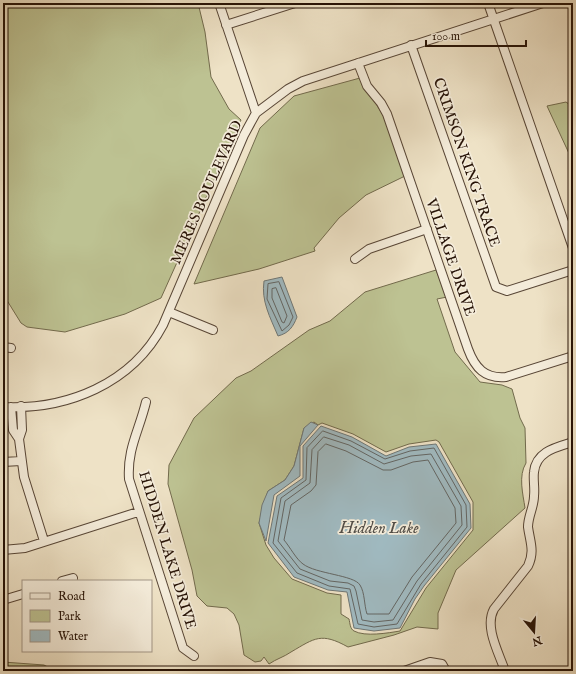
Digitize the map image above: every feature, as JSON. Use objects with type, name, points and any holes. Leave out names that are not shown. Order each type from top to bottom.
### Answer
[{"type":"street","points":[[218,3],[256,113]]},
{"type":"street","points":[[226,26],[295,3]]},
{"type":"street","points":[[488,3],[573,248]]},
{"type":"street","name":"MERES BOULEVARD","points":[[7,407],[50,404],[96,390],[131,365],[153,342],[168,312],[236,151],[256,113],[285,91],[297,84],[358,63],[542,3]]},
{"type":"street","name":"CRIMSON KING TRACE","points":[[411,45],[496,287],[507,291],[573,270]]},
{"type":"street","name":"VILLAGE DRIVE","points":[[358,63],[367,86],[381,103],[387,114],[470,354],[482,372],[491,376],[506,377],[573,356]]},
{"type":"street","points":[[355,259],[369,249],[426,229]]},
{"type":"street","points":[[168,312],[213,330]]},
{"type":"street","name":"HIDDEN LAKE DRIVE","points":[[146,402],[131,445],[128,462],[129,480],[138,512],[183,648],[194,656]]},
{"type":"street","points":[[21,406],[22,430],[19,439],[21,461],[25,483],[44,542]]},
{"type":"street","points":[[7,407],[13,430],[19,439]]},
{"type":"street","points":[[505,671],[493,635],[491,616],[494,609],[528,566],[531,559],[533,548],[528,522],[534,499],[535,467],[541,456],[548,450],[573,442]]},
{"type":"street","points":[[3,462],[21,461]]},
{"type":"street","points":[[3,550],[20,549],[138,512]]},
{"type":"street","points":[[66,580],[73,578]]},
{"type":"street","points":[[3,600],[22,594]]},
{"type":"street","points":[[404,671],[430,662],[438,662],[445,669]]},
{"type":"green space","points":[[3,3],[198,3],[205,32],[211,77],[229,109],[241,120],[161,298],[125,314],[65,332],[27,327],[21,323],[3,294]]},
{"type":"green space","points":[[360,78],[383,115],[405,176],[366,195],[339,218],[314,248],[315,251],[259,269],[194,284],[260,128],[294,96]]},
{"type":"green space","points":[[566,102],[573,107],[573,162],[547,106]]},
{"type":"green space","points":[[436,270],[447,297],[437,299],[455,352],[480,382],[502,385],[512,389],[520,418],[525,428],[526,463],[522,474],[522,491],[525,508],[456,570],[438,613],[438,629],[417,627],[394,635],[348,647],[331,639],[324,638],[312,640],[269,664],[264,657],[261,661],[255,662],[244,655],[239,625],[234,614],[227,608],[207,606],[197,596],[192,570],[168,484],[169,465],[194,418],[236,378],[251,371],[309,330],[330,321],[365,292]],"holes":[[[314,422],[318,425],[322,423],[353,434],[386,452],[409,444],[436,440],[439,442],[473,502],[473,530],[426,588],[400,631],[370,634],[354,631],[351,627],[349,619],[341,614],[341,595],[327,593],[292,579],[274,558],[266,545],[259,523],[268,491],[285,480],[294,466],[304,428]]]},
{"type":"green space","points":[[3,662],[44,665],[55,671],[3,671]]},
{"type":"water","points":[[282,277],[297,317],[290,329],[278,336],[269,316],[263,288],[264,281]]},
{"type":"water","points":[[311,422],[318,425],[300,446],[300,476],[274,495],[266,541],[259,523],[262,505],[268,491],[285,480],[294,466],[304,428]]},
{"type":"water","name":"Hidden Lake","points":[[321,426],[352,437],[386,456],[409,447],[436,444],[470,504],[471,528],[424,586],[415,599],[400,628],[374,631],[354,628],[347,592],[328,590],[294,577],[268,543],[277,496],[303,478],[303,446]]}]
